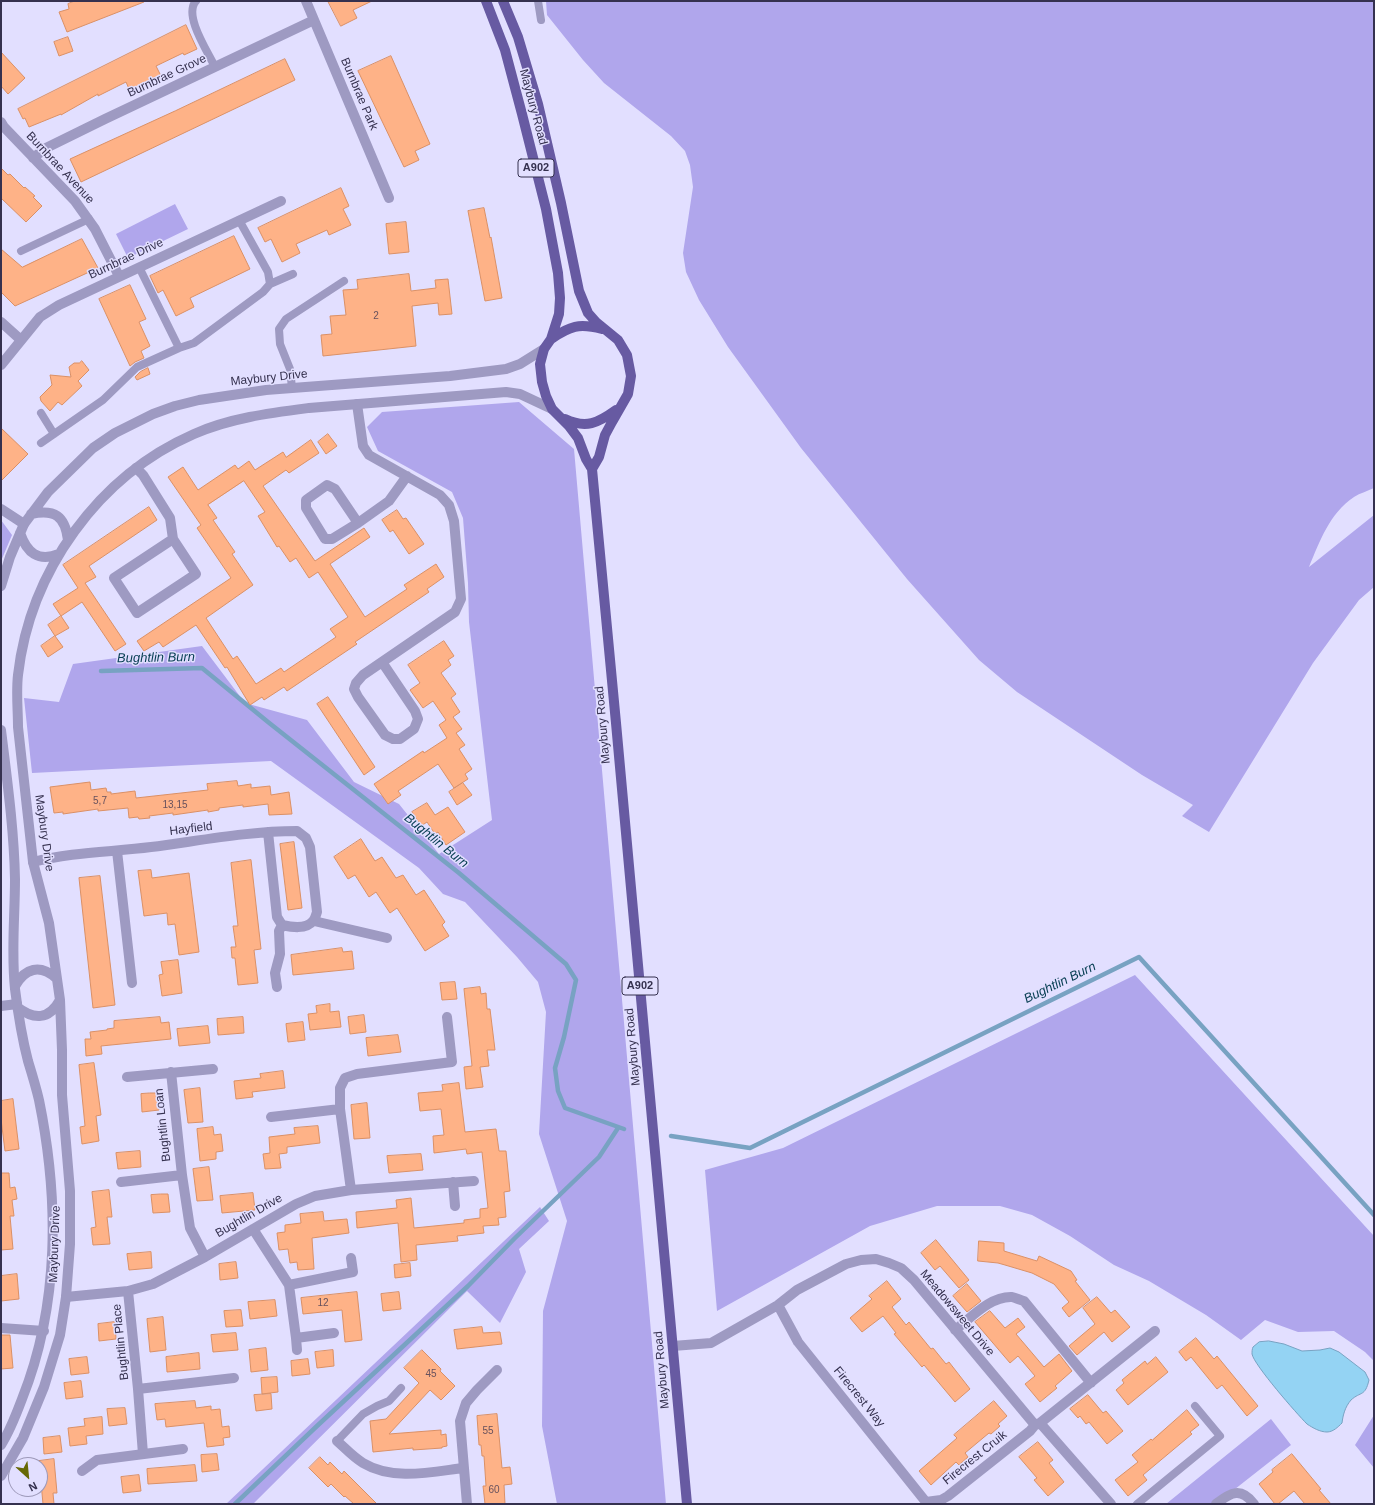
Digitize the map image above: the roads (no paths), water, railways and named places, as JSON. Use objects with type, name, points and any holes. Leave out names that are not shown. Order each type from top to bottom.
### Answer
[{"type":"main road","name":"Maybury Road","points":[[486,1],[504,50],[522,114],[546,209],[558,273],[560,298],[559,314],[551,339],[544,349],[540,364],[542,382],[552,409],[570,426],[578,438],[592,469],[616,715],[687,1504]]},
{"type":"main road","name":"Maybury Road","points":[[503,1],[518,37],[538,104],[562,203],[579,291],[588,313],[596,322],[618,340],[626,355],[631,376],[628,394],[605,435],[600,457],[592,469]]},
{"type":"main road","name":"Maybury Road","points":[[551,339],[566,329],[577,326],[590,326],[605,330]]},
{"type":"main road","name":"Maybury Road","points":[[560,416],[574,423],[589,424],[603,420],[619,408]]},
{"type":"street","name":"Burnbrae Park","points":[[306,1],[389,198]]},
{"type":"street","name":"Burnbrae Grove","points":[[33,158],[46,148],[314,20]]},
{"type":"street","name":"Burnbrae Avenue","points":[[1,122],[4,128],[75,201],[88,219],[119,276]]},
{"type":"street","name":"Burnbrae Drive","points":[[1,365],[40,317],[59,305],[281,201]]},
{"type":"street","points":[[1,322],[21,340]]},
{"type":"street","name":"Maybury Drive","points":[[1,586],[10,557],[22,528],[48,492],[93,448],[133,423],[175,406],[199,400],[259,391],[506,369],[520,364],[544,349]]},
{"type":"street","name":"Maybury Drive","points":[[1,1476],[23,1438],[44,1387],[60,1335],[66,1297],[70,1244],[70,1199],[62,1095],[60,1000],[49,923],[33,862],[18,727],[18,676],[28,626],[46,580],[59,554],[68,540],[100,500],[136,468],[175,443],[233,420],[277,412],[506,392],[520,394],[552,409]]},
{"type":"street","points":[[357,404],[362,446],[369,455],[440,495],[449,505],[454,521],[462,599],[455,612],[363,675],[356,683],[354,689],[358,697],[385,735],[393,739],[400,739],[414,729],[418,719],[415,711],[382,662]]},
{"type":"street","points":[[136,468],[170,518],[173,539],[196,574],[136,613],[114,578],[173,539]]},
{"type":"street","points":[[358,522],[335,490],[327,485],[306,500],[306,508],[325,539],[332,539],[358,522],[389,501],[408,476]]},
{"type":"street","points":[[1,510],[22,528],[24,544],[32,553],[41,557],[50,558],[59,554]]},
{"type":"street","points":[[31,514],[43,512],[53,513],[62,519],[67,529],[68,540]]},
{"type":"street","name":"Maybury Drive","points":[[1,730],[14,857],[15,881],[13,924],[17,1006],[46,1141],[52,1196],[53,1246],[49,1296],[44,1331],[29,1382],[8,1434],[1,1445]]},
{"type":"street","name":"Hayfield","points":[[33,862],[71,855],[117,851],[268,832],[297,831],[306,838],[310,847],[317,912],[314,921]]},
{"type":"street","points":[[268,832],[277,917],[282,925],[291,927],[305,926],[314,921],[355,932],[387,938]]},
{"type":"street","points":[[117,851],[132,983]]},
{"type":"street","points":[[277,988],[275,973],[280,954],[279,931],[282,925]]},
{"type":"street","points":[[15,986],[20,977],[27,971],[38,969],[50,973],[56,978]]},
{"type":"street","points":[[1,1006],[17,1006],[25,1013],[42,1016],[50,1013],[60,1000]]},
{"type":"street","points":[[351,1190],[340,1109],[340,1088],[345,1078],[357,1074],[452,1062],[447,1017]]},
{"type":"street","name":"Bughtlin Loan","points":[[127,1077],[213,1069]]},
{"type":"street","name":"Bughtlin Loan","points":[[171,1072],[182,1175],[190,1228],[205,1257]]},
{"type":"street","points":[[271,1117],[340,1109]]},
{"type":"street","name":"Bughtlin Loan","points":[[121,1182],[182,1175]]},
{"type":"street","name":"Bughtlin Drive","points":[[66,1297],[128,1291],[153,1284],[205,1257],[296,1204],[315,1196],[351,1190],[474,1181]]},
{"type":"street","points":[[453,1182],[455,1206]]},
{"type":"street","points":[[253,1229],[289,1285],[297,1350]]},
{"type":"street","points":[[289,1285],[353,1272],[351,1258]]},
{"type":"street","name":"Meadowsweet Drive","points":[[673,1346],[711,1343],[778,1305],[797,1290],[846,1264],[862,1260],[876,1259],[890,1263],[901,1268],[914,1280],[955,1330],[1037,1424],[1111,1504]]},
{"type":"street","name":"Bughtlin Place","points":[[128,1291],[143,1454]]},
{"type":"street","points":[[955,1330],[992,1302],[1003,1298],[1013,1297],[1024,1301],[1091,1383]]},
{"type":"street","name":"Firecrest Way","points":[[778,1305],[798,1342],[926,1503]]},
{"type":"street","points":[[1,1328],[44,1331]]},
{"type":"street","name":"Firecrest Cruik","points":[[926,1503],[943,1502],[948,1496],[1037,1424],[1091,1383],[1155,1331]]},
{"type":"street","points":[[296,1338],[334,1333]]},
{"type":"street","points":[[467,1504],[460,1421],[466,1403],[497,1370]]},
{"type":"street","name":"Bughtlin Place","points":[[138,1389],[234,1378]]},
{"type":"street","points":[[337,1441],[362,1463],[384,1472],[410,1474],[463,1468]]},
{"type":"street","points":[[82,1471],[97,1460],[183,1449]]},
{"type":"street","points":[[1216,1504],[1227,1495],[1240,1492],[1249,1497],[1254,1504]]},
{"type":"lane","points":[[196,1],[193,4],[192,18],[215,67]]},
{"type":"lane","points":[[538,1],[541,20]]},
{"type":"lane","points":[[21,251],[88,219]]},
{"type":"lane","points":[[239,220],[268,272],[270,284]]},
{"type":"lane","points":[[139,267],[179,348]]},
{"type":"lane","points":[[41,443],[104,400],[137,367],[179,348],[194,343],[263,292],[270,284],[293,274]]},
{"type":"lane","points":[[292,388],[290,369],[280,344],[279,329],[286,319],[344,281]]},
{"type":"lane","points":[[41,413],[54,434]]},
{"type":"lane","points":[[337,1441],[363,1414],[376,1406],[389,1401],[401,1388]]},
{"type":"lane","points":[[1137,1504],[1220,1436],[1195,1406]]},
{"type":"water","points":[[1269,1341],[1284,1344],[1302,1351],[1330,1348],[1339,1352],[1365,1372],[1369,1380],[1366,1389],[1351,1400],[1345,1411],[1342,1423],[1337,1428],[1324,1432],[1307,1424],[1260,1368],[1252,1354],[1253,1347],[1259,1342]]},
{"type":"waterway","name":"Bughtlin Burn","points":[[101,671],[202,668],[459,873],[566,964],[576,980],[564,1037],[555,1068],[558,1091],[565,1108],[624,1129]]},
{"type":"waterway","name":"Bughtlin Burn","points":[[671,1136],[750,1148],[1139,957],[1374,1215]]},
{"type":"waterway","points":[[235,1504],[468,1286],[515,1238],[599,1157],[618,1128]]}]
